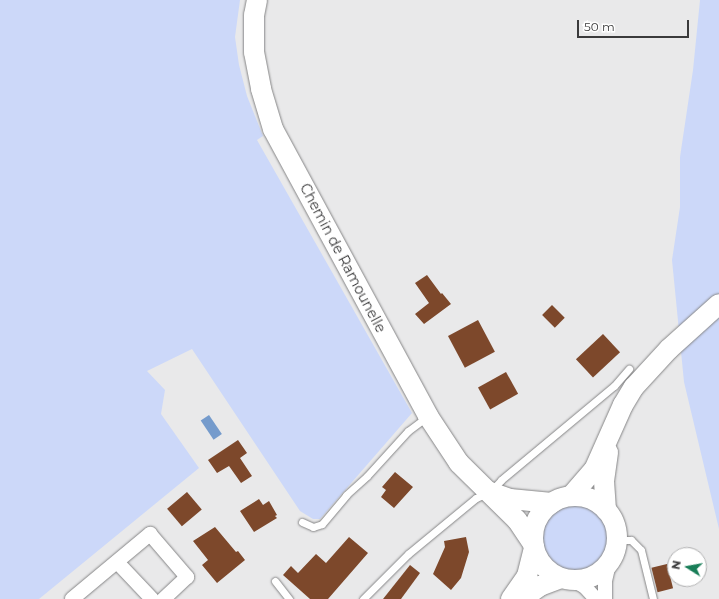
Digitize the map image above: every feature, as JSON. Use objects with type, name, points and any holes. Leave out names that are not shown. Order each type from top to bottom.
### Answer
[{"type":"street","name":"Chemin de Ramounelle","points":[[257,0],[254,15],[254,52],[260,89],[273,128],[428,416],[460,464],[517,520],[533,545]]},
{"type":"street","points":[[571,496],[594,470],[623,405],[634,387],[651,367],[719,304]]},
{"type":"street","points":[[606,510],[605,468],[613,430]]},
{"type":"street","name":"Chemin de Ramounelle","points":[[490,492],[510,499],[552,503]]},
{"type":"street","points":[[511,599],[527,576],[535,525],[542,513],[552,503],[571,496],[586,497],[600,504],[606,510],[616,527],[616,548],[609,562],[605,581],[605,599]]},
{"type":"street","points":[[72,599],[150,534],[186,577],[163,599]]},
{"type":"street","points":[[533,545],[543,566],[554,575],[584,586],[596,599]]},
{"type":"street","points":[[117,562],[152,599]]},
{"type":"street","points":[[522,599],[540,586],[567,579],[593,576],[609,562]]},
{"type":"lane","points":[[363,599],[408,554],[476,498],[490,492],[501,480],[614,386],[628,370]]},
{"type":"lane","points":[[302,522],[313,527],[322,524],[346,495],[368,476],[408,431],[428,416]]},
{"type":"lane","points":[[617,540],[631,540],[641,550],[653,599]]},
{"type":"lane","points":[[276,581],[289,599]]},
{"type":"shaded area","points":[[0,0],[240,0],[235,37],[239,65],[247,96],[263,136],[257,140],[412,413],[320,519],[313,519],[300,511],[192,349],[147,371],[165,390],[161,414],[199,468],[39,599],[0,599]]},
{"type":"shaded area","points":[[700,0],[719,0],[719,529],[684,382],[672,260],[680,207],[680,157],[693,70]]},
{"type":"shaded area","points":[[209,415],[222,434],[214,440],[201,421]]},
{"type":"shaded area","points":[[570,505],[582,505],[589,507],[600,514],[607,525],[609,538],[607,551],[600,562],[589,569],[582,571],[570,571],[563,569],[552,562],[545,551],[543,544],[543,532],[545,525],[552,514],[563,507]]},
{"type":"building","points":[[427,275],[441,294],[442,293],[451,304],[424,324],[415,314],[429,303],[415,283]]},
{"type":"building","points":[[552,305],[565,318],[555,328],[542,315]]},
{"type":"building","points":[[478,320],[495,352],[465,368],[448,336]]},
{"type":"building","points":[[603,334],[620,352],[593,378],[576,359]]},
{"type":"building","points":[[506,372],[518,394],[490,409],[478,388]]},
{"type":"building","points":[[238,440],[247,453],[240,458],[252,476],[241,483],[229,466],[217,473],[208,460]]},
{"type":"building","points":[[395,472],[413,487],[394,508],[381,497],[386,490],[382,487]]},
{"type":"building","points":[[187,492],[202,510],[182,526],[167,509]]},
{"type":"building","points":[[259,499],[263,505],[269,501],[277,515],[275,516],[277,518],[254,532],[240,511]]},
{"type":"building","points":[[215,527],[236,552],[238,551],[245,560],[217,583],[202,565],[208,560],[193,541]]},
{"type":"building","points":[[349,537],[368,553],[328,599],[310,599],[283,575],[291,566],[298,573],[316,554],[326,563]]},
{"type":"building","points":[[466,537],[469,552],[461,578],[451,590],[433,574],[445,547],[444,541]]},
{"type":"building","points":[[667,564],[667,587],[673,588],[658,592],[651,568]]},
{"type":"building","points":[[410,565],[420,573],[401,599],[383,599]]}]
